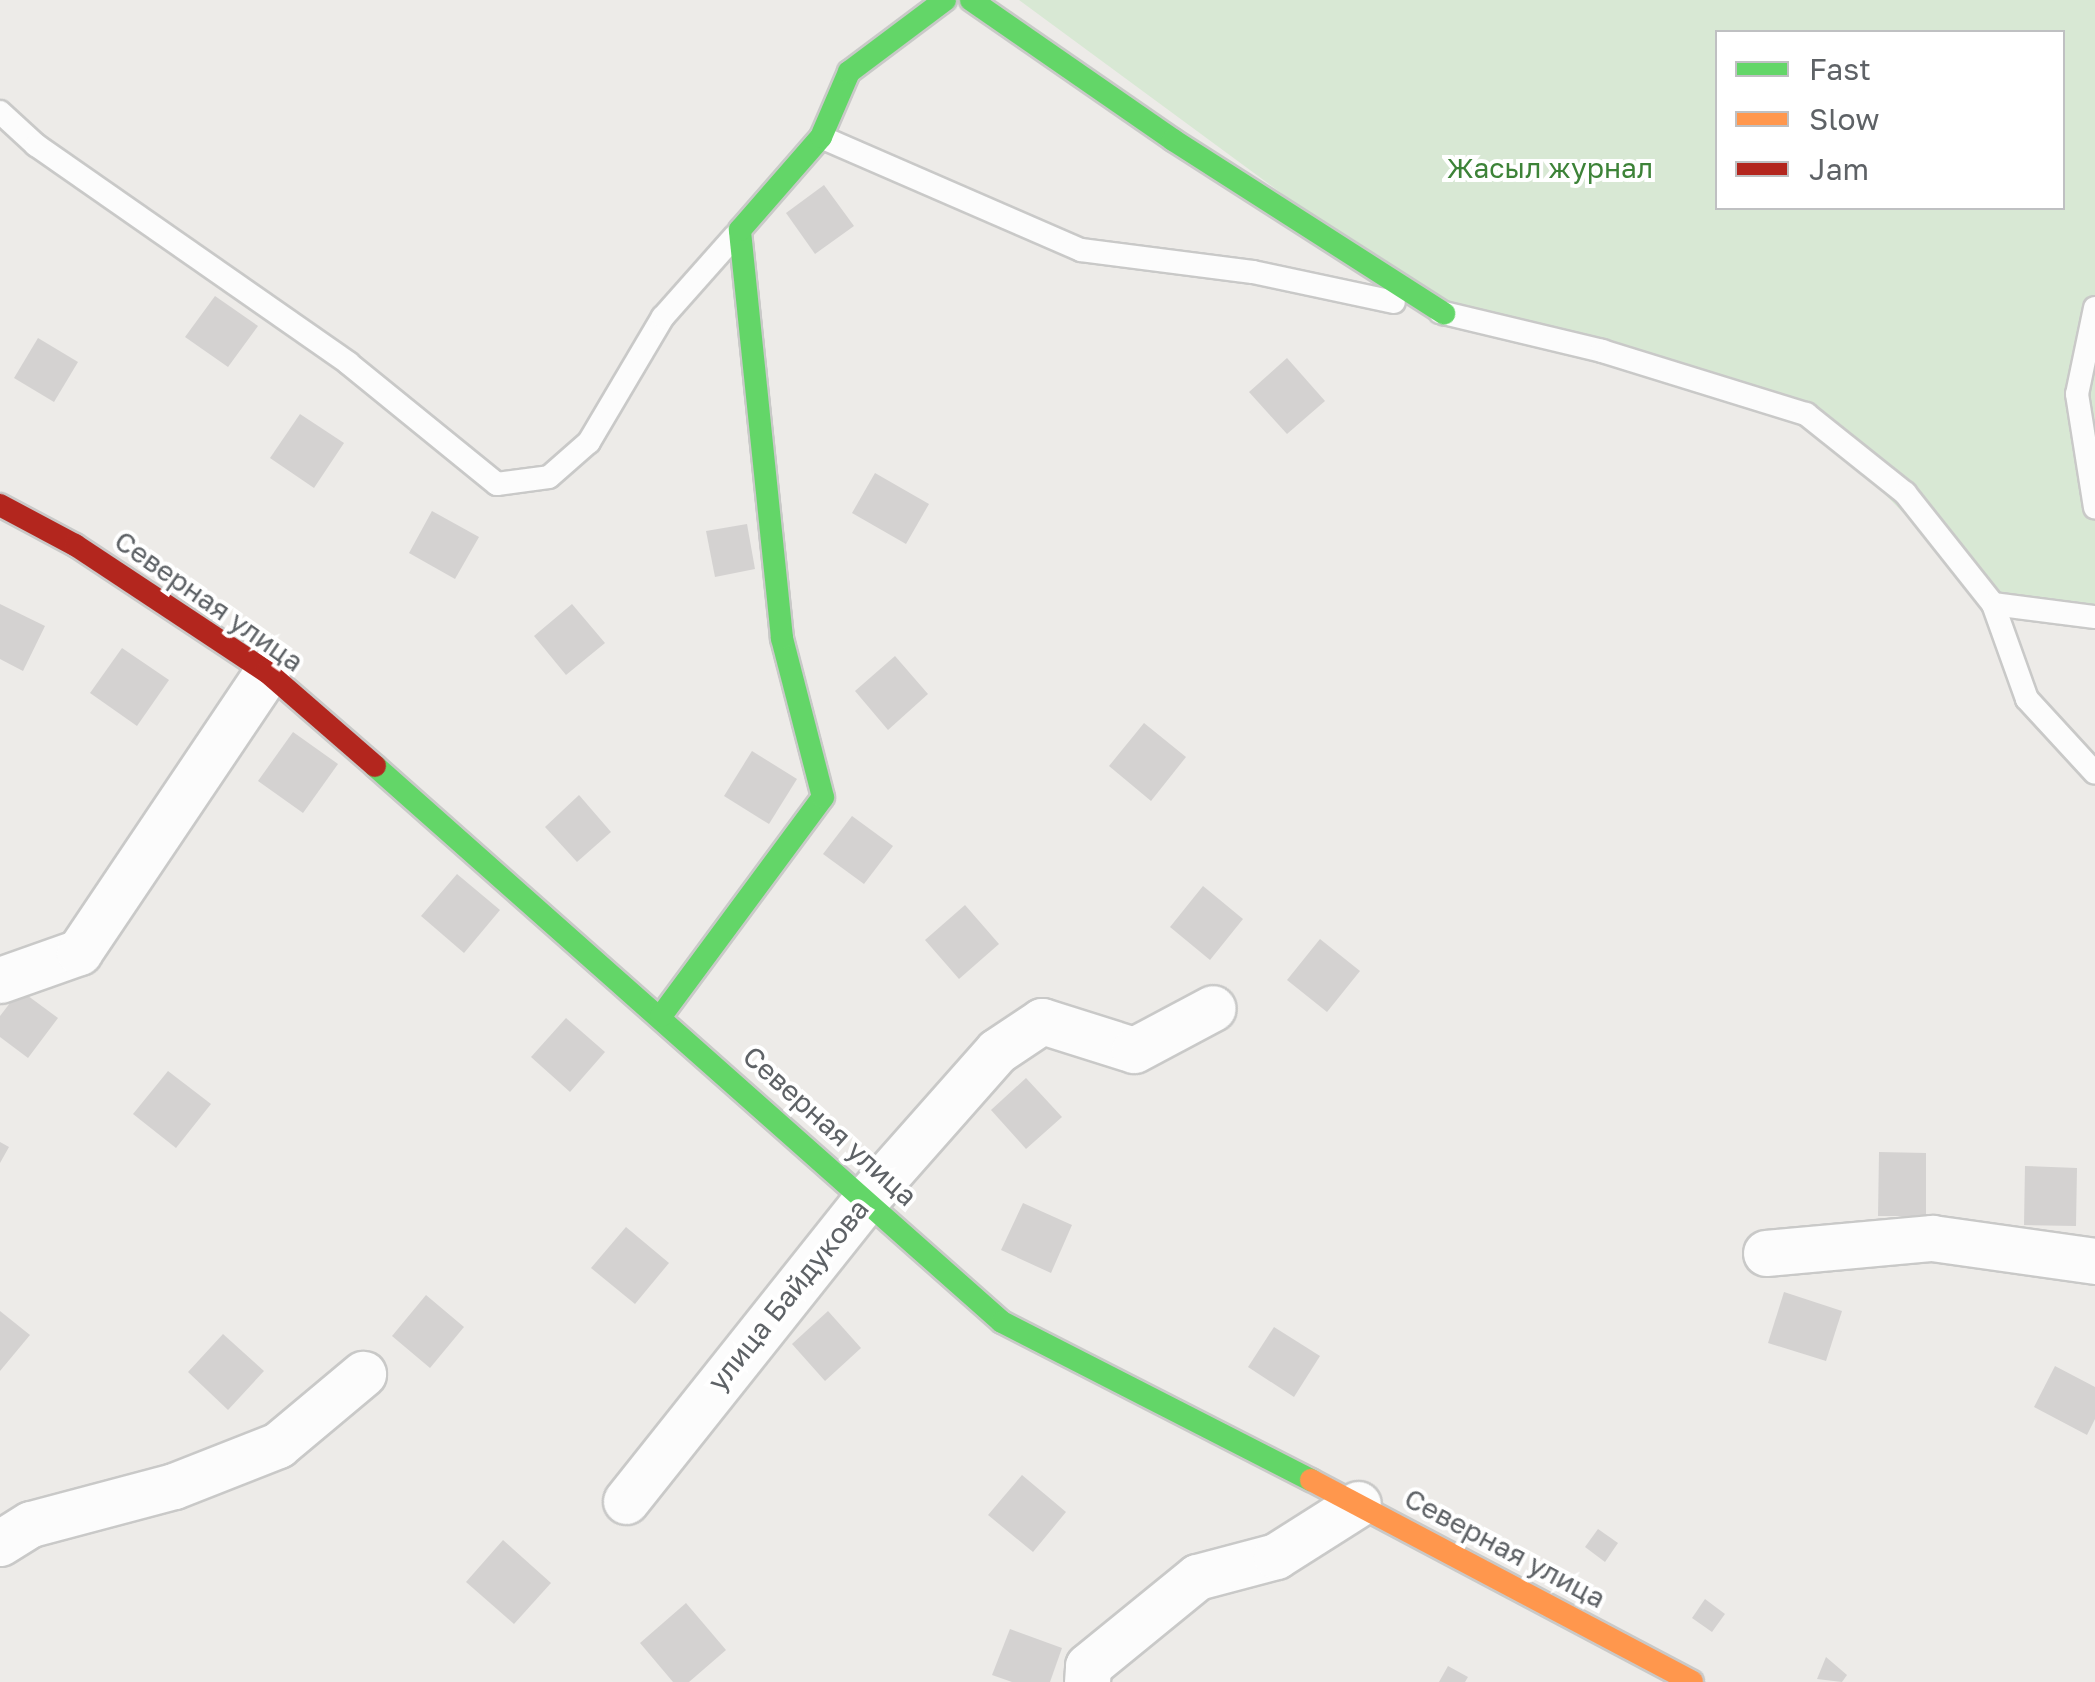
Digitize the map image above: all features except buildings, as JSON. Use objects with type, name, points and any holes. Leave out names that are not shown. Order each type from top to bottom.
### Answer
[{"type":"street","points":[[662,1016],[824,797],[782,638],[740,230],[820,136],[849,72],[945,0]]},
{"type":"street","points":[[971,0],[1172,140],[1444,313]]},
{"type":"street","name":"Северная улица","points":[[0,504],[75,545],[267,672],[662,1016],[1002,1322],[1358,1504],[1692,1682]]},
{"type":"street","points":[[0,980],[79,952],[267,672]]},
{"type":"street","name":"улица Байдукова","points":[[626,1500],[867,1198],[998,1052],[1042,1021],[1134,1050],[1213,1008]]},
{"type":"street","points":[[1766,1253],[1932,1238],[2095,1261]]},
{"type":"street","points":[[0,1543],[31,1524],[174,1486],[278,1444],[362,1374]]},
{"type":"street","points":[[1087,1682],[1088,1666],[1197,1577],[1276,1556],[1358,1504]]},
{"type":"lane","points":[[0,112],[36,145],[348,363],[497,484],[549,477],[590,442],[663,316],[740,230]]},
{"type":"lane","points":[[820,136],[1081,250],[1253,272],[1444,313],[1602,350],[1806,414],[1905,493],[1993,604],[2027,700],[2095,772]]},
{"type":"lane","points":[[2095,308],[2077,394],[2095,508]]},
{"type":"lane","points":[[1993,604],[2095,617]]},
{"type":"green space","name":"Жасыл журнал","points":[[1019,0],[2095,0],[2095,616],[1993,604],[1806,414],[1444,313]]},
{"type":"traffic: fast","points":[[661,1016],[823,797],[782,638],[740,230],[821,137],[849,72],[945,0]]},
{"type":"traffic: fast","points":[[971,0],[1173,140],[1444,313]]},
{"type":"traffic: fast","points":[[375,766],[1002,1322],[1311,1480]]},
{"type":"traffic: slow","points":[[1311,1480],[1692,1682]]},
{"type":"traffic: jam","points":[[0,505],[75,545],[267,672],[375,766]]}]
